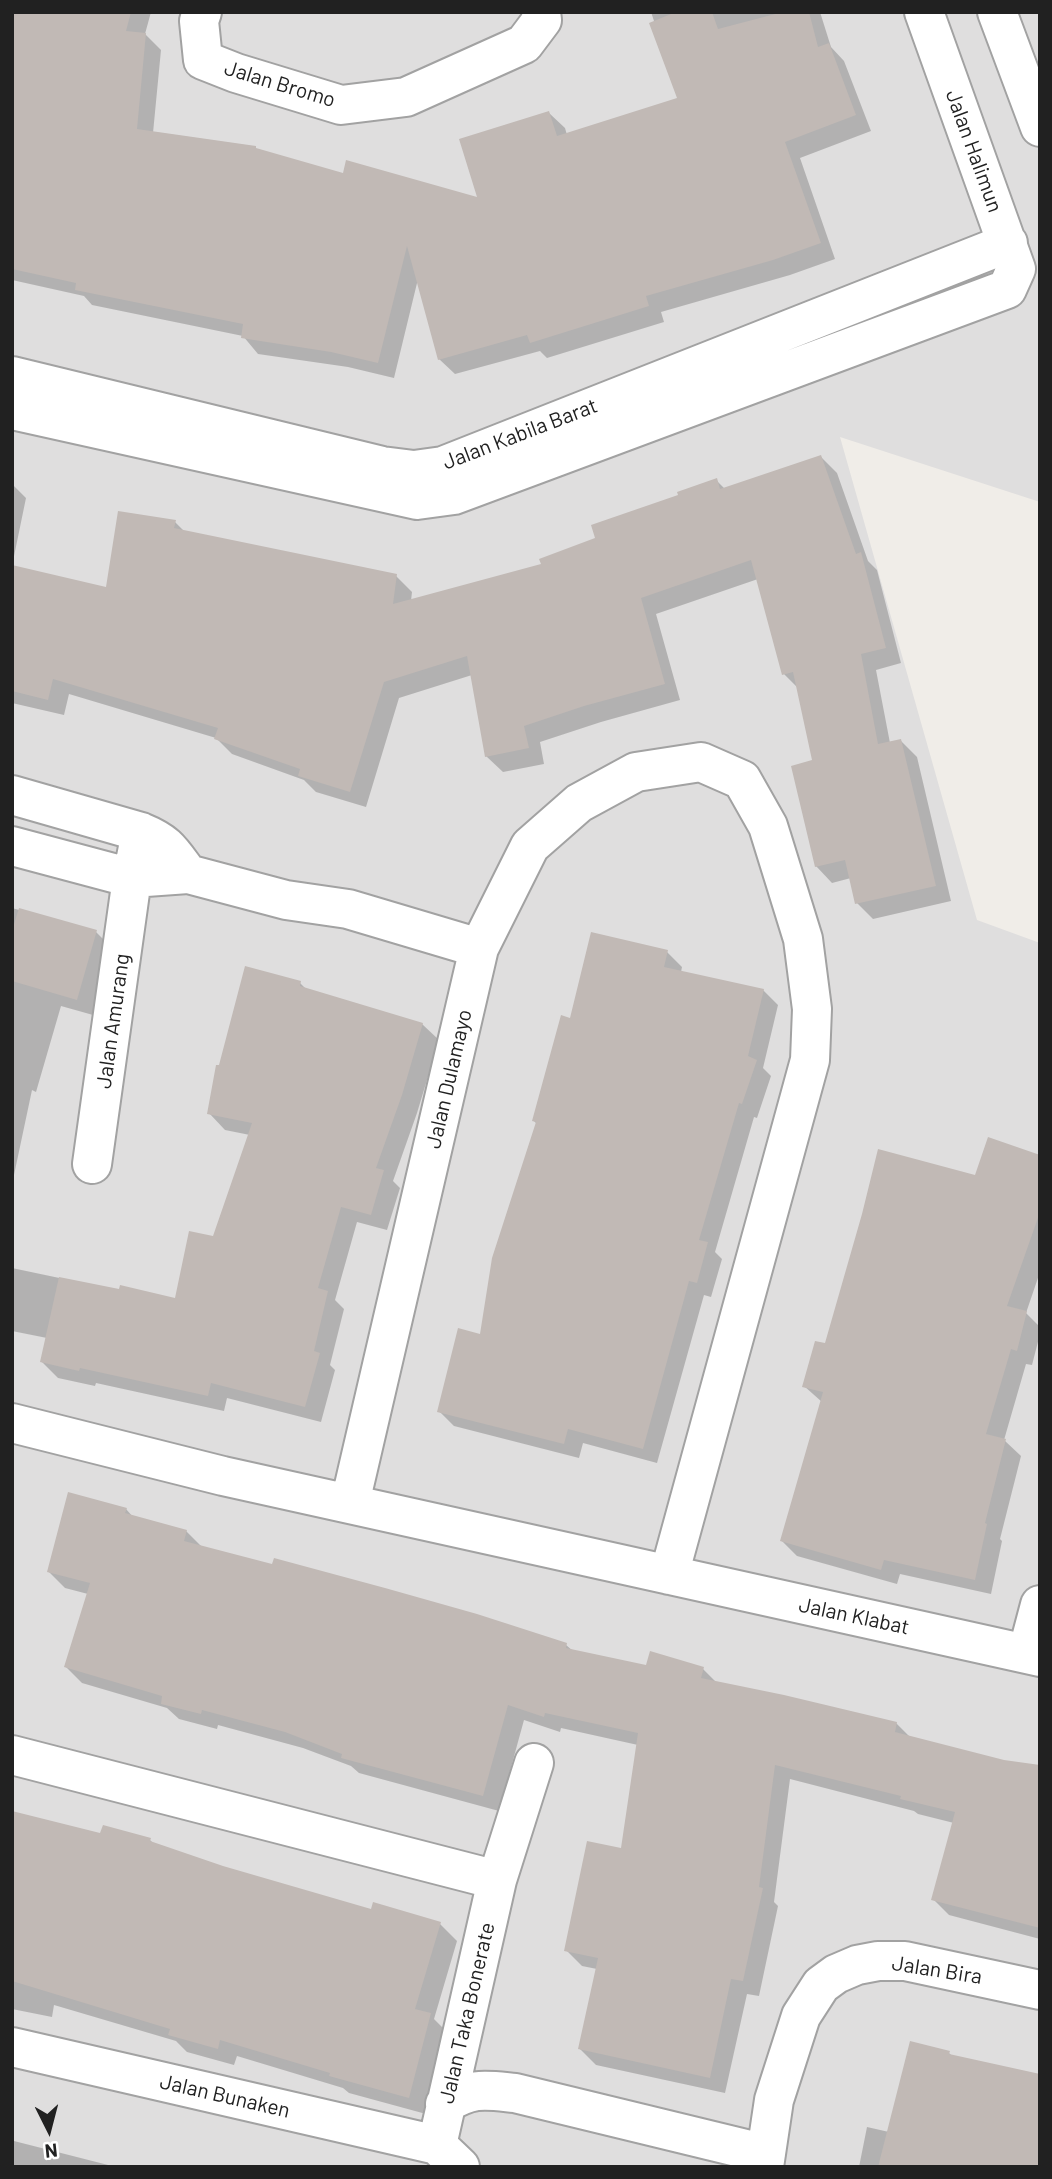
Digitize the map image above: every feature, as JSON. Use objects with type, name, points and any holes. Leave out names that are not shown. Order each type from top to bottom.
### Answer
[{"type":"street","name":"Jalan Bromo","points":[[202,12],[199,21],[203,60],[236,73],[341,105],[406,97],[524,44],[542,20],[541,12]]},
{"type":"street","name":"Jalan Halimun","points":[[924,12],[1016,269],[1007,289]]},
{"type":"street","points":[[997,12],[1040,127]]},
{"type":"street","name":"Jalan Kabila Barat","points":[[12,376],[382,466],[423,469],[443,466],[1008,243]]},
{"type":"street","name":"Jalan Kabila Barat","points":[[12,410],[417,500],[454,495],[1007,289]]},
{"type":"street","name":"Jalan Dulamayo","points":[[350,1503],[479,948],[530,845],[579,803],[636,772],[701,762],[742,779],[768,826],[803,939],[812,1009],[810,1060],[669,1575]]},
{"type":"street","points":[[12,795],[141,832],[160,840],[168,846],[188,874]]},
{"type":"street","name":"Jalan Amurang","points":[[92,1164],[132,878],[141,832]]},
{"type":"street","points":[[12,846],[132,878],[188,874],[286,900],[348,909],[479,948]]},
{"type":"street","name":"Jalan Klabat","points":[[12,1423],[223,1476],[1033,1656]]},
{"type":"street","points":[[1033,1656],[1040,1605]]},
{"type":"street","points":[[12,1755],[498,1880],[534,1763]]},
{"type":"street","name":"Jalan Taka Bonerate","points":[[448,2156],[445,2104],[498,1880]]},
{"type":"street","name":"Jalan Bira","points":[[765,2161],[774,2100],[801,2016],[821,1985],[836,1974],[867,1963],[905,1961],[1040,1990]]},
{"type":"street","name":"Jalan Bunaken","points":[[12,2047],[448,2156]]},
{"type":"street","points":[[445,2104],[463,2094],[482,2090],[515,2092],[765,2161]]},
{"type":"shaded area","points":[[12,12],[1040,12],[1040,502],[840,437],[977,920],[1040,943],[1040,2167],[12,2167]]},
{"type":"building","points":[[12,12],[131,12],[126,31],[146,33],[137,129],[256,146],[343,173],[346,160],[477,197],[459,139],[549,111],[557,136],[677,98],[649,23],[676,12],[712,12],[718,29],[783,12],[809,12],[818,47],[829,43],[856,115],[785,142],[821,243],[773,260],[646,296],[649,306],[530,343],[527,335],[438,360],[407,246],[378,363],[331,352],[241,338],[243,324],[75,290],[76,283],[12,269]]},
{"type":"building","points":[[821,455],[856,554],[861,552],[886,648],[861,654],[878,744],[901,739],[936,886],[855,904],[845,860],[815,867],[791,766],[812,760],[793,672],[782,675],[751,560],[641,598],[665,684],[524,726],[529,748],[485,757],[467,656],[384,682],[350,792],[298,776],[300,769],[214,739],[218,728],[53,679],[48,700],[12,691],[12,565],[106,587],[118,511],[176,520],[174,528],[397,574],[393,604],[541,564],[539,559],[595,538],[591,525],[678,495],[677,492],[717,478],[720,489]]},
{"type":"building","points":[[19,908],[97,930],[77,1000],[12,981],[12,931]]},
{"type":"building","points":[[591,932],[668,950],[664,967],[764,989],[748,1056],[757,1060],[742,1104],[739,1103],[699,1240],[708,1242],[697,1283],[689,1281],[643,1449],[568,1429],[564,1444],[437,1412],[458,1328],[480,1334],[492,1258],[536,1122],[532,1121],[561,1015],[570,1018]]},
{"type":"building","points":[[245,966],[301,981],[300,986],[423,1023],[402,1095],[376,1168],[384,1170],[371,1215],[341,1207],[318,1288],[328,1291],[314,1351],[320,1353],[305,1407],[211,1383],[208,1396],[40,1362],[59,1277],[119,1289],[120,1285],[175,1298],[189,1231],[213,1236],[252,1123],[207,1114],[216,1065],[219,1065]]},
{"type":"building","points":[[988,1137],[1040,1155],[1040,1212],[1007,1306],[1027,1311],[1017,1351],[1011,1349],[986,1434],[1006,1439],[985,1523],[987,1524],[975,1580],[884,1560],[881,1570],[780,1541],[823,1392],[802,1387],[815,1341],[825,1343],[878,1149],[975,1175]]},
{"type":"building","points":[[68,1492],[127,1508],[125,1513],[187,1530],[184,1541],[272,1564],[274,1558],[385,1588],[567,1643],[566,1648],[646,1665],[650,1651],[704,1667],[701,1678],[897,1722],[895,1732],[1004,1760],[1040,1765],[1040,1928],[931,1900],[955,1812],[775,1765],[759,1887],[763,1888],[743,1981],[731,1979],[710,2078],[578,2049],[598,1958],[564,1951],[587,1841],[621,1848],[638,1733],[545,1713],[544,1717],[508,1705],[483,1796],[341,1758],[342,1754],[285,1732],[202,1710],[201,1714],[161,1704],[162,1696],[64,1667],[90,1583],[47,1572]]},
{"type":"building","points":[[12,1811],[100,1833],[103,1825],[151,1838],[150,1841],[223,1866],[371,1909],[373,1902],[441,1922],[415,2009],[431,2013],[409,2098],[329,2076],[330,2073],[220,2040],[218,2049],[168,2035],[170,2029],[12,1981]]},
{"type":"building","points":[[910,2041],[950,2051],[949,2054],[1040,2074],[1040,2167],[878,2167]]}]
